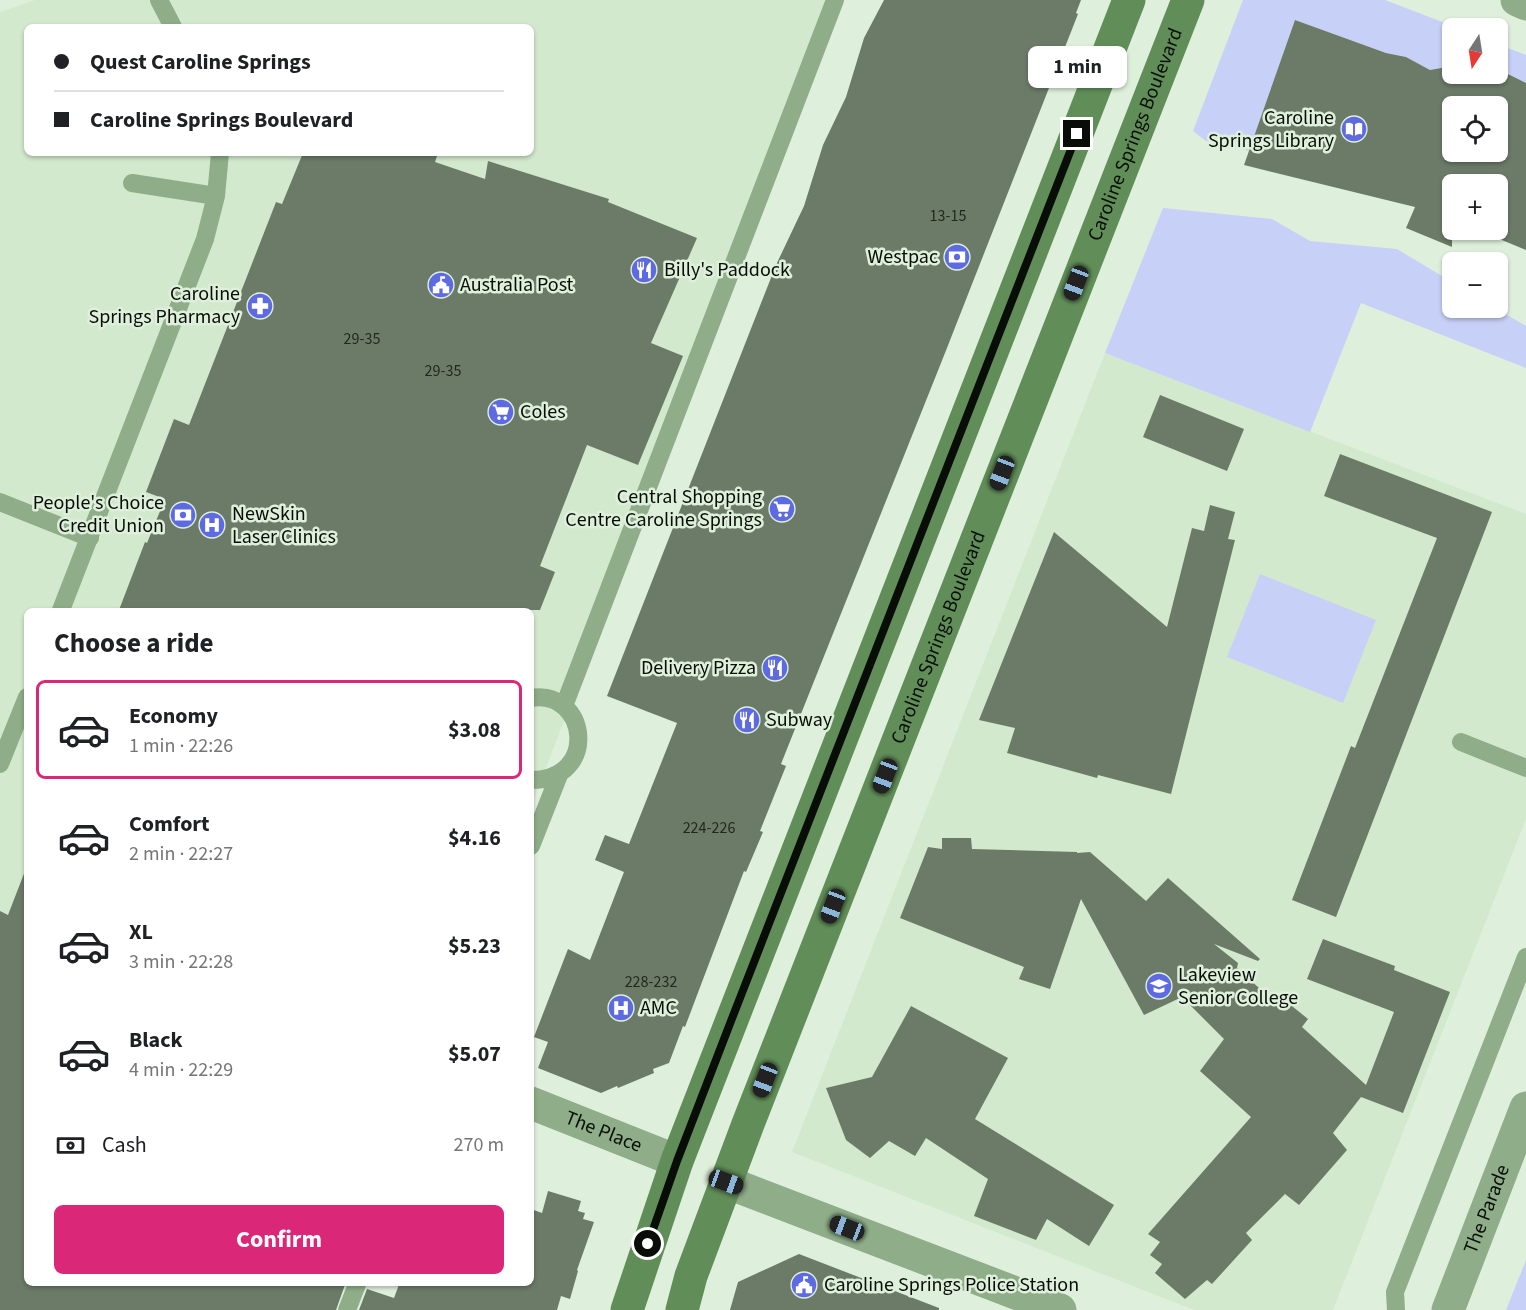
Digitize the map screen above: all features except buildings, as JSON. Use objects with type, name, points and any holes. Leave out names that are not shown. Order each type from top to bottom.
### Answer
[{"type":"main road","points":[[627,1310],[677,1161],[1129,0]]},
{"type":"main road","name":"Caroline Springs Boulevard","points":[[682,1310],[726,1182],[1188,0]]},
{"type":"main road","points":[[677,1161],[726,1182]]},
{"type":"street","points":[[1517,0],[1526,4]]},
{"type":"street","name":"The Place","points":[[534,1104],[677,1161]]},
{"type":"street","name":"The Parade","points":[[1448,1310],[1526,1108]]},
{"type":"street","points":[[726,1182],[1060,1310]]},
{"type":"lane","points":[[159,0],[172,24]]},
{"type":"lane","points":[[171,0],[174,24]]},
{"type":"lane","points":[[564,706],[835,0]]},
{"type":"lane","points":[[63,608],[205,239],[216,196],[220,156]]},
{"type":"lane","points":[[132,183],[216,196]]},
{"type":"lane","points":[[0,502],[90,538]]},
{"type":"lane","points":[[534,698],[551,699],[564,706],[573,716],[578,729],[579,743],[576,757],[568,768],[559,775],[534,780]]},
{"type":"lane","points":[[0,764],[24,705]]},
{"type":"lane","points":[[1461,742],[1526,768]]},
{"type":"lane","points":[[534,838],[559,775]]},
{"type":"lane","points":[[1396,1310],[1395,1292],[1526,957]]},
{"type":"lane","points":[[347,1310],[356,1286]]},
{"type":"shaded area","points":[[35,0],[844,0],[534,798],[534,608],[24,608],[24,1285],[0,1310],[0,12]]},
{"type":"shaded area","points":[[1243,0],[1385,0],[1442,22],[1442,68],[1430,70],[1406,57],[1386,53],[1295,20],[1249,151],[1206,141],[1193,131]]},
{"type":"shaded area","points":[[1508,48],[1526,55],[1526,83],[1508,74]]},
{"type":"shaded area","points":[[1163,208],[1272,219],[1310,241],[1397,249],[1442,276],[1442,318],[1508,318],[1508,316],[1526,326],[1526,368],[1361,303],[1310,432],[1105,353]]},
{"type":"shaded area","name":"Lakeview Senior College","points":[[1105,353],[1526,514],[1526,819],[1333,1310],[1194,1310],[792,1152]]},
{"type":"shaded area","points":[[1260,574],[1376,620],[1343,703],[1227,657]]},
{"type":"shaded area","points":[[1526,1260],[1526,1310],[1506,1310]]},
{"type":"place","name":"Caroline Springs Library","points":[[1354,129]]},
{"type":"place","name":"Westpac","points":[[957,257]]},
{"type":"place","name":"Billy's Paddock","points":[[644,270]]},
{"type":"place","name":"Australia Post","points":[[441,285]]},
{"type":"place","name":"Caroline Springs Pharmacy","points":[[260,306]]},
{"type":"place","name":"Coles","points":[[501,412]]},
{"type":"place","name":"Central Shopping Centre Caroline Springs","points":[[782,509]]},
{"type":"place","name":"People's Choice Credit Union","points":[[183,515]]},
{"type":"place","name":"NewSkin Laser Clinics","points":[[212,525]]},
{"type":"place","name":"Delivery Pizza","points":[[775,668]]},
{"type":"place","name":"Subway","points":[[747,720]]},
{"type":"place","name":"Lakeview Senior College","points":[[1159,986]]},
{"type":"place","name":"AMC","points":[[621,1008]]},
{"type":"place","name":"Caroline Springs Police Station","points":[[804,1285]]},
{"type":"route","points":[[648,1244],[731,1021],[1077,134]]}]
